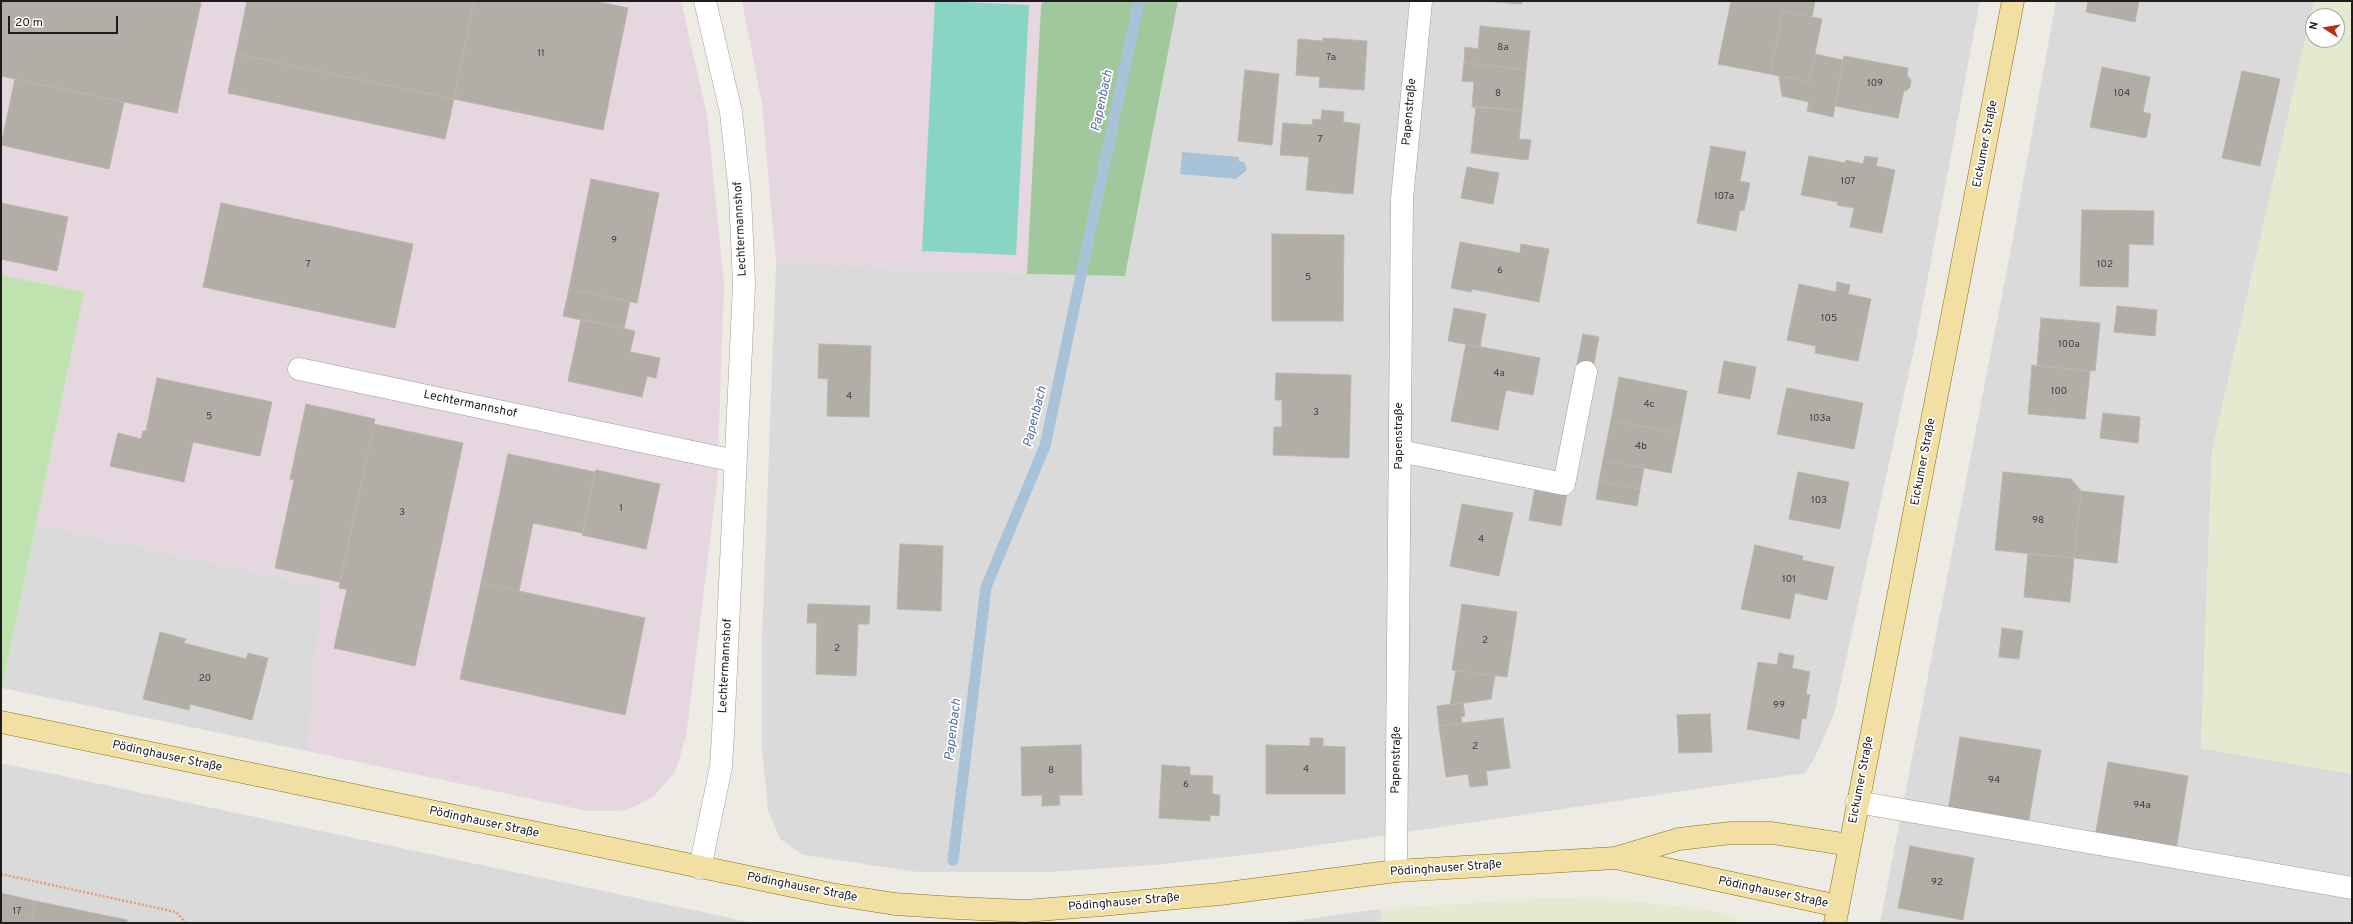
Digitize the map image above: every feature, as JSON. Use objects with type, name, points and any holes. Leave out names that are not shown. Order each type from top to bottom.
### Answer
[{"type":"main road","name":"Eickumer Straße","points":[[1836,915],[2014,1]]},
{"type":"main road","name":"Pödinghauser Straße","points":[[1,722],[700,868],[895,904],[1025,911],[1220,894],[1396,871],[1615,858],[1679,839],[1731,833],[1772,834],[1850,844]]},
{"type":"main road","name":"Pödinghauser Straße","points":[[1615,858],[1836,915]]},
{"type":"street","name":"Lechtermannshof","points":[[700,868],[721,767],[744,284],[740,194],[731,112],[705,1]]},
{"type":"street","name":"Papenstraße","points":[[1396,871],[1402,199],[1421,1]]},
{"type":"street","name":"Lechtermannshof","points":[[299,369],[735,461]]},
{"type":"street","points":[[1400,452],[1564,484],[1586,372]]},
{"type":"street","points":[[1857,802],[2352,888]]},
{"type":"path","points":[[1,874],[176,912],[186,923]]},
{"type":"shaded area","points":[[1,1],[681,1],[707,115],[724,284],[717,483],[686,737],[675,772],[654,796],[636,806],[619,811],[588,811],[307,751],[323,587],[36,524],[84,292],[1,275]]},
{"type":"shaded area","points":[[742,1],[1043,1],[1041,5],[1027,274],[776,263],[762,104]]},
{"type":"shaded area","points":[[935,1],[1029,5],[1016,255],[922,251]]},
{"type":"shaded area","points":[[1178,1],[1980,1],[1916,340],[1834,714],[1814,759],[1805,773],[1279,851],[1155,865],[1049,872],[918,872],[803,855],[780,839],[768,810],[762,750],[762,638],[776,263],[1027,274],[1125,276]]},
{"type":"shaded area","points":[[2056,1],[2314,1],[2312,8],[2305,8],[2305,41],[2212,451],[2201,748],[2352,774],[2352,923],[1880,923],[2010,254]]},
{"type":"shaded area","points":[[1182,152],[1239,157],[1239,161],[1245,163],[1247,170],[1236,179],[1180,174]]},
{"type":"shaded area","points":[[36,524],[323,587],[307,751],[2,688]]},
{"type":"shaded area","points":[[1,763],[754,923],[1,923]]},
{"type":"shaded area","points":[[1380,909],[1383,923],[1278,923]]},
{"type":"green space","points":[[1043,1],[1178,1],[1125,276],[1027,274],[1041,5]]},
{"type":"green space","points":[[2314,1],[2352,1],[2352,774],[2201,748],[2212,451],[2305,41],[2305,48],[2345,48],[2345,8],[2312,8]]},
{"type":"green space","points":[[1,275],[84,292],[2,688],[1,687]]},
{"type":"green space","points":[[1548,898],[1621,900],[1703,909],[1722,913],[1746,923],[1383,923],[1380,909]]},
{"type":"building","points":[[1,1],[190,1],[201,3],[177,113],[1,76]]},
{"type":"building","points":[[247,1],[474,1],[454,99],[236,54]]},
{"type":"building","points":[[474,1],[594,1],[628,8],[603,130],[454,99]]},
{"type":"building","points":[[1483,1],[1522,1],[1522,4]]},
{"type":"building","points":[[1731,1],[1815,1],[1812,17],[1783,11],[1770,74],[1718,64]]},
{"type":"building","points":[[2088,1],[2139,1],[2135,22],[2086,12]]},
{"type":"building","points":[[1783,11],[1822,19],[1809,82],[1770,74]]},
{"type":"building","points":[[1480,26],[1530,31],[1526,70],[1464,63],[1465,47],[1478,49]]},
{"type":"building","points":[[1323,38],[1367,41],[1364,90],[1319,87],[1320,77],[1296,75],[1298,39],[1323,41]]},
{"type":"building","points":[[236,54],[454,99],[445,139],[228,93]]},
{"type":"building","points":[[1815,54],[1843,60],[1833,117],[1807,111],[1809,102],[1782,96],[1779,76],[1809,82]]},
{"type":"building","points":[[1844,56],[1908,68],[1907,75],[1911,80],[1910,87],[1906,91],[1904,90],[1898,118],[1835,106]]},
{"type":"building","points":[[1464,63],[1526,70],[1522,111],[1472,107],[1474,82],[1462,81]]},
{"type":"building","points":[[2102,67],[2150,77],[2143,112],[2151,114],[2146,138],[2090,127]]},
{"type":"building","points":[[1245,70],[1279,74],[1272,145],[1238,141]]},
{"type":"building","points":[[2242,71],[2280,79],[2260,166],[2222,158]]},
{"type":"building","points":[[15,79],[124,102],[109,169],[1,145]]},
{"type":"building","points":[[1476,106],[1522,111],[1519,139],[1531,140],[1528,160],[1471,153]]},
{"type":"building","points":[[1322,110],[1344,112],[1343,122],[1360,124],[1353,194],[1306,190],[1309,157],[1280,155],[1283,123],[1312,125],[1313,119],[1321,120]]},
{"type":"building","points":[[1711,146],[1746,152],[1740,181],[1750,183],[1744,211],[1740,210],[1736,231],[1697,223]]},
{"type":"building","points":[[1809,156],[1845,163],[1846,160],[1863,164],[1865,156],[1878,158],[1876,166],[1895,170],[1882,233],[1850,227],[1854,208],[1837,205],[1838,202],[1801,195]]},
{"type":"building","points":[[1467,167],[1499,173],[1493,204],[1461,198]]},
{"type":"building","points":[[591,179],[659,193],[637,303],[569,289]]},
{"type":"building","points":[[1,203],[68,217],[57,271],[1,259]]},
{"type":"building","points":[[221,203],[413,244],[395,328],[203,287]]},
{"type":"building","points":[[2082,210],[2154,211],[2153,245],[2129,244],[2128,287],[2080,286]]},
{"type":"building","points":[[1272,234],[1344,235],[1343,321],[1272,321]]},
{"type":"building","points":[[1460,242],[1520,253],[1521,244],[1549,249],[1539,302],[1472,289],[1471,292],[1451,288]]},
{"type":"building","points":[[1837,282],[1850,285],[1848,294],[1871,299],[1858,361],[1815,353],[1816,346],[1787,340],[1799,284],[1836,292]]},
{"type":"building","points":[[569,289],[630,301],[624,329],[563,316]]},
{"type":"building","points":[[2117,306],[2157,310],[2155,336],[2114,332]]},
{"type":"building","points":[[1454,308],[1486,314],[1480,347],[1448,341]]},
{"type":"building","points":[[2041,318],[2100,323],[2095,371],[2037,366]]},
{"type":"building","points":[[581,319],[635,331],[630,352],[660,358],[656,378],[647,376],[642,397],[568,381]]},
{"type":"building","points":[[1583,334],[1599,337],[1593,368],[1577,364]]},
{"type":"building","points":[[819,344],[871,346],[869,417],[827,416],[828,379],[818,378]]},
{"type":"building","points":[[1466,344],[1540,358],[1533,395],[1506,390],[1498,430],[1451,421]]},
{"type":"building","points":[[1724,361],[1756,367],[1750,399],[1718,393]]},
{"type":"building","points":[[2032,365],[2090,371],[2085,419],[2028,414]]},
{"type":"building","points":[[1276,373],[1351,375],[1349,458],[1273,455],[1274,427],[1282,427],[1282,400],[1275,400]]},
{"type":"building","points":[[1619,377],[1687,391],[1679,434],[1611,420]]},
{"type":"building","points":[[157,378],[272,402],[260,456],[193,442],[184,482],[110,466],[118,433],[141,439],[143,431],[146,431]]},
{"type":"building","points":[[1787,388],[1863,403],[1854,449],[1777,434]]},
{"type":"building","points":[[306,404],[375,419],[340,582],[275,568],[294,480],[290,479]]},
{"type":"building","points":[[2103,413],[2140,417],[2138,443],[2100,438]]},
{"type":"building","points":[[1611,420],[1679,434],[1671,473],[1603,460]]},
{"type":"building","points":[[374,424],[463,443],[415,666],[334,648],[347,589],[339,588]]},
{"type":"building","points":[[508,454],[595,472],[582,533],[533,523],[519,591],[481,583]]},
{"type":"building","points":[[1603,460],[1644,468],[1640,489],[1599,481]]},
{"type":"building","points":[[596,470],[660,484],[646,549],[582,535]]},
{"type":"building","points":[[1798,472],[1849,482],[1840,529],[1789,519]]},
{"type":"building","points":[[2003,472],[2071,479],[2081,491],[2074,558],[1995,550]]},
{"type":"building","points":[[1599,481],[1640,489],[1637,506],[1596,499]]},
{"type":"building","points":[[1535,488],[1567,493],[1561,526],[1529,520]]},
{"type":"building","points":[[2081,491],[2124,496],[2117,563],[2074,558]]},
{"type":"building","points":[[1462,504],[1513,513],[1499,576],[1450,566]]},
{"type":"building","points":[[900,544],[943,546],[941,611],[897,609]]},
{"type":"building","points":[[1755,545],[1803,556],[1802,560],[1834,567],[1827,600],[1795,593],[1790,619],[1741,609]]},
{"type":"building","points":[[2028,554],[2074,558],[2070,602],[2024,597]]},
{"type":"building","points":[[481,583],[645,618],[625,715],[460,679]]},
{"type":"building","points":[[808,604],[870,606],[869,624],[858,624],[856,676],[816,674],[817,623],[807,623]]},
{"type":"building","points":[[1462,604],[1517,612],[1507,677],[1452,670]]},
{"type":"building","points":[[2002,628],[2023,631],[2019,659],[1999,657]]},
{"type":"building","points":[[160,632],[186,639],[184,643],[246,659],[248,653],[268,658],[252,720],[190,704],[189,710],[143,699]]},
{"type":"building","points":[[1779,653],[1794,656],[1792,668],[1810,672],[1806,694],[1810,695],[1806,719],[1802,718],[1799,739],[1747,729],[1758,662],[1777,665]]},
{"type":"building","points":[[1456,670],[1495,676],[1491,699],[1450,705]]},
{"type":"building","points":[[1463,703],[1465,716],[1461,717],[1462,723],[1439,726],[1437,706]]},
{"type":"building","points":[[1710,714],[1712,752],[1679,753],[1677,715]]},
{"type":"building","points":[[1503,718],[1510,768],[1486,771],[1488,785],[1470,787],[1468,774],[1446,777],[1439,726]]},
{"type":"building","points":[[1960,737],[2041,750],[2028,825],[1948,811]]},
{"type":"building","points":[[1310,738],[1323,738],[1323,746],[1345,747],[1345,794],[1266,794],[1266,745],[1310,746]]},
{"type":"building","points":[[1081,745],[1082,795],[1059,795],[1060,805],[1042,806],[1042,795],[1022,796],[1021,747]]},
{"type":"building","points":[[2108,762],[2188,776],[2176,850],[2095,837]]},
{"type":"building","points":[[1162,765],[1190,767],[1190,775],[1213,776],[1212,794],[1220,795],[1219,816],[1210,815],[1210,821],[1159,818]]},
{"type":"building","points":[[1910,846],[1974,858],[1963,920],[1898,908]]},
{"type":"building","points":[[1,893],[35,901],[31,923],[1,923]]},
{"type":"building","points":[[35,901],[127,920],[127,923],[31,923]]},
{"type":"waterway","name":"Papenbach","points":[[953,860],[986,587],[1045,446],[1139,1]]}]
